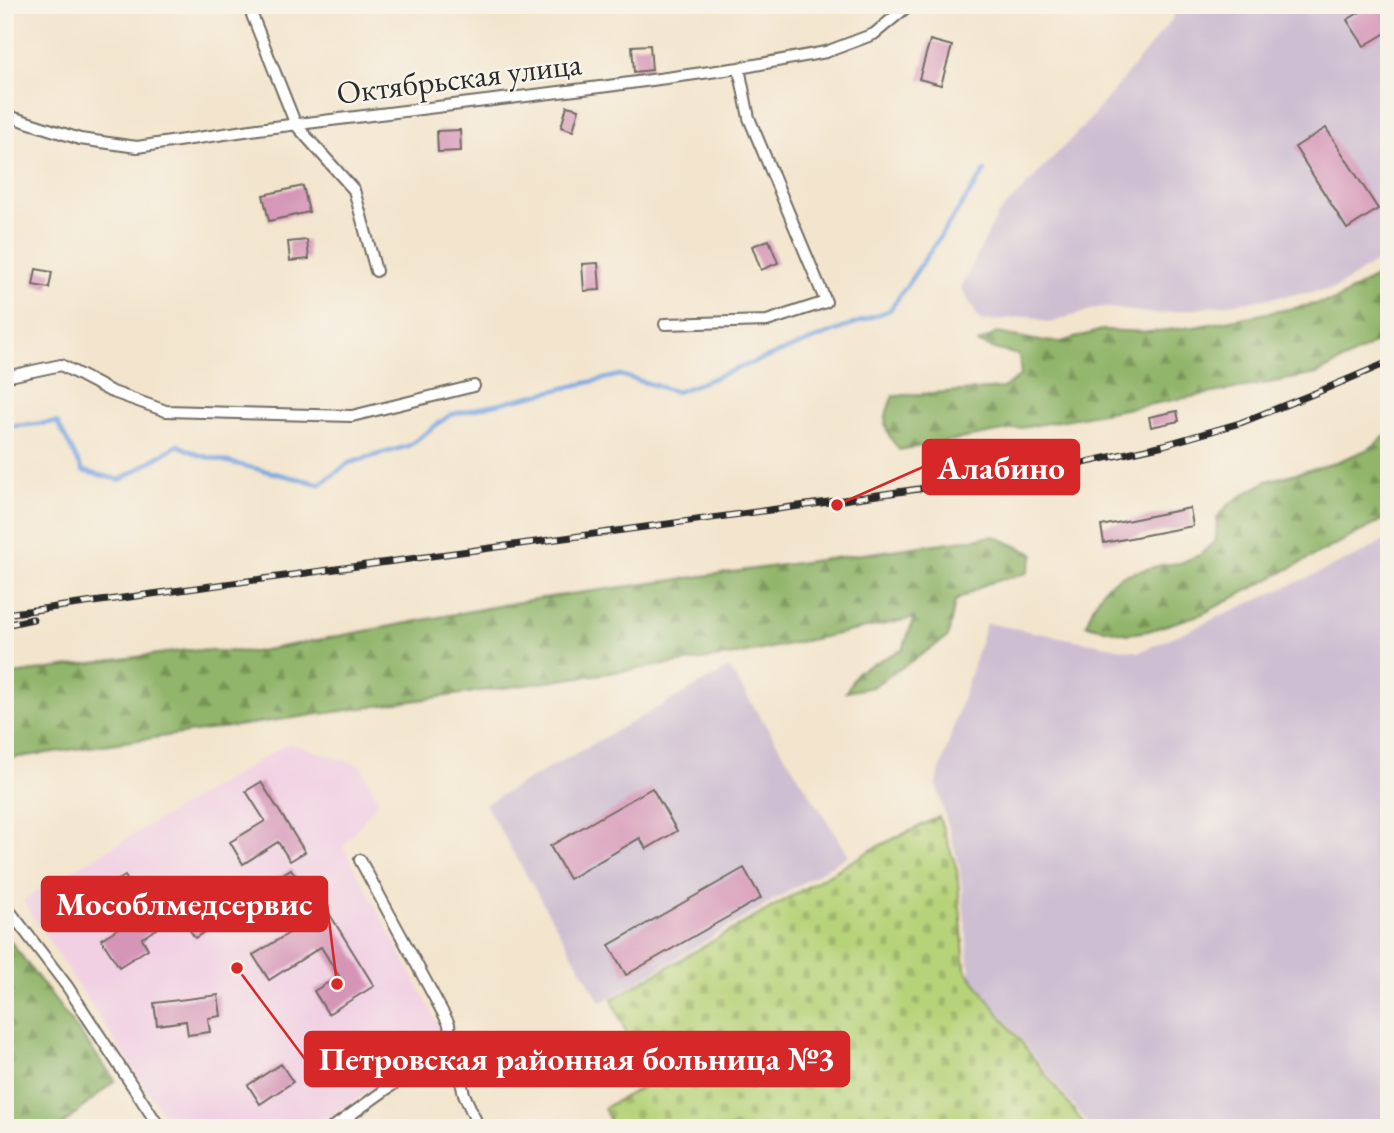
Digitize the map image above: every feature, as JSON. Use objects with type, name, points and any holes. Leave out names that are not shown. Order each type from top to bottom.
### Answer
[{"type":"street","points":[[248,5],[296,125],[354,190],[376,271]]},
{"type":"street","name":"Октябрьская улица","points":[[5,115],[80,139],[137,147],[608,86],[738,68],[826,52],[874,34],[909,5]]},
{"type":"street","points":[[664,324],[767,321],[826,302],[749,118],[738,68]]},
{"type":"street","points":[[5,377],[61,365],[110,391],[166,411],[352,416],[474,386]]},
{"type":"street","points":[[360,860],[449,1024],[464,1094],[479,1128]]},
{"type":"street","points":[[5,905],[67,986],[160,1128]]},
{"type":"street","points":[[332,1128],[451,1043]]},
{"type":"shaded area","points":[[1172,5],[1389,5],[1389,253],[1335,289],[1158,314],[1100,307],[1050,323],[1029,316],[981,322],[961,288],[997,216],[1091,118],[1174,17]]},
{"type":"shaded area","points":[[1389,537],[1389,1128],[1091,1128],[970,974],[960,869],[936,783],[986,623],[1139,652],[1363,553]]},
{"type":"shaded area","points":[[729,668],[849,855],[601,1003],[485,804]]},
{"type":"shaded area","points":[[289,743],[360,765],[379,801],[343,846],[444,1035],[318,1128],[172,1128],[22,900]]},
{"type":"green space","points":[[1389,269],[1389,336],[1317,374],[899,450],[887,430],[887,412],[893,396],[1003,388],[1021,375],[1019,355],[978,343],[997,333],[1061,342],[1102,330],[1149,332],[1194,327],[1336,300]]},
{"type":"green space","points":[[1389,433],[1389,517],[1202,614],[1148,631],[1128,634],[1086,625],[1105,587],[1121,576],[1161,565],[1180,563],[1200,555],[1216,540],[1217,518],[1230,503],[1267,481],[1331,464],[1369,449]]},
{"type":"green space","points":[[994,536],[1034,554],[1027,573],[986,584],[955,601],[948,637],[872,687],[846,692],[857,672],[903,649],[914,618],[742,654],[5,759],[5,675],[187,650],[254,652],[535,599]]},
{"type":"green space","points":[[939,817],[957,870],[965,969],[1087,1128],[613,1128],[604,1108],[648,1084],[612,999],[877,847]]},
{"type":"green space","points":[[5,934],[115,1080],[59,1128],[5,1128]]},
{"type":"building","points":[[1371,5],[1389,5],[1389,31],[1364,46],[1347,20]]},
{"type":"building","points":[[930,40],[952,46],[941,85],[919,79]]},
{"type":"building","points":[[650,45],[652,70],[634,72],[632,46]]},
{"type":"building","points":[[567,106],[579,109],[573,131],[561,127]]},
{"type":"building","points":[[1326,128],[1378,209],[1347,229],[1295,147]]},
{"type":"building","points":[[460,130],[461,151],[438,152],[437,131]]},
{"type":"building","points":[[303,186],[309,212],[269,221],[263,195]]},
{"type":"building","points":[[307,240],[309,259],[290,261],[288,242]]},
{"type":"building","points":[[769,240],[778,263],[761,270],[752,246]]},
{"type":"building","points":[[598,263],[600,290],[584,291],[582,264]]},
{"type":"building","points":[[36,269],[52,272],[49,288],[33,285]]},
{"type":"building","points":[[1177,411],[1179,421],[1151,427],[1149,417]]},
{"type":"building","points":[[1190,508],[1193,526],[1104,543],[1101,526]]},
{"type":"building","points":[[261,782],[305,852],[290,861],[278,842],[243,864],[230,842],[265,821],[246,791]]},
{"type":"building","points":[[652,788],[677,831],[646,849],[640,838],[569,879],[550,846]]},
{"type":"building","points":[[744,868],[761,898],[626,975],[609,945]]},
{"type":"building","points":[[291,869],[306,892],[272,914],[257,891]]},
{"type":"building","points":[[125,876],[158,928],[142,938],[148,949],[119,967],[101,939],[124,925],[102,890]]},
{"type":"building","points":[[209,899],[223,920],[195,938],[181,917]]},
{"type":"building","points":[[327,910],[374,986],[328,1014],[314,991],[339,976],[321,947],[269,980],[253,955]]},
{"type":"building","points":[[218,995],[221,1016],[208,1018],[210,1032],[188,1035],[186,1021],[157,1025],[154,1003]]},
{"type":"building","points":[[281,1064],[293,1082],[260,1104],[248,1085]]},
{"type":"waterway","points":[[5,427],[57,422],[83,471],[120,480],[178,445],[199,455],[320,484],[349,463],[408,446],[450,415],[620,375],[677,392],[890,310],[985,171]]},
{"type":"railway","points":[[5,614],[1056,469],[1164,445],[1240,423],[1389,362]]},
{"type":"railway","points":[[5,625],[33,619]]},
{"type":"place","name":"Алабино","points":[[837,505]]},
{"type":"place","name":"Петровская районная больница №3","points":[[237,968]]},
{"type":"place","name":"Мособлмедсервис","points":[[337,984]]}]
